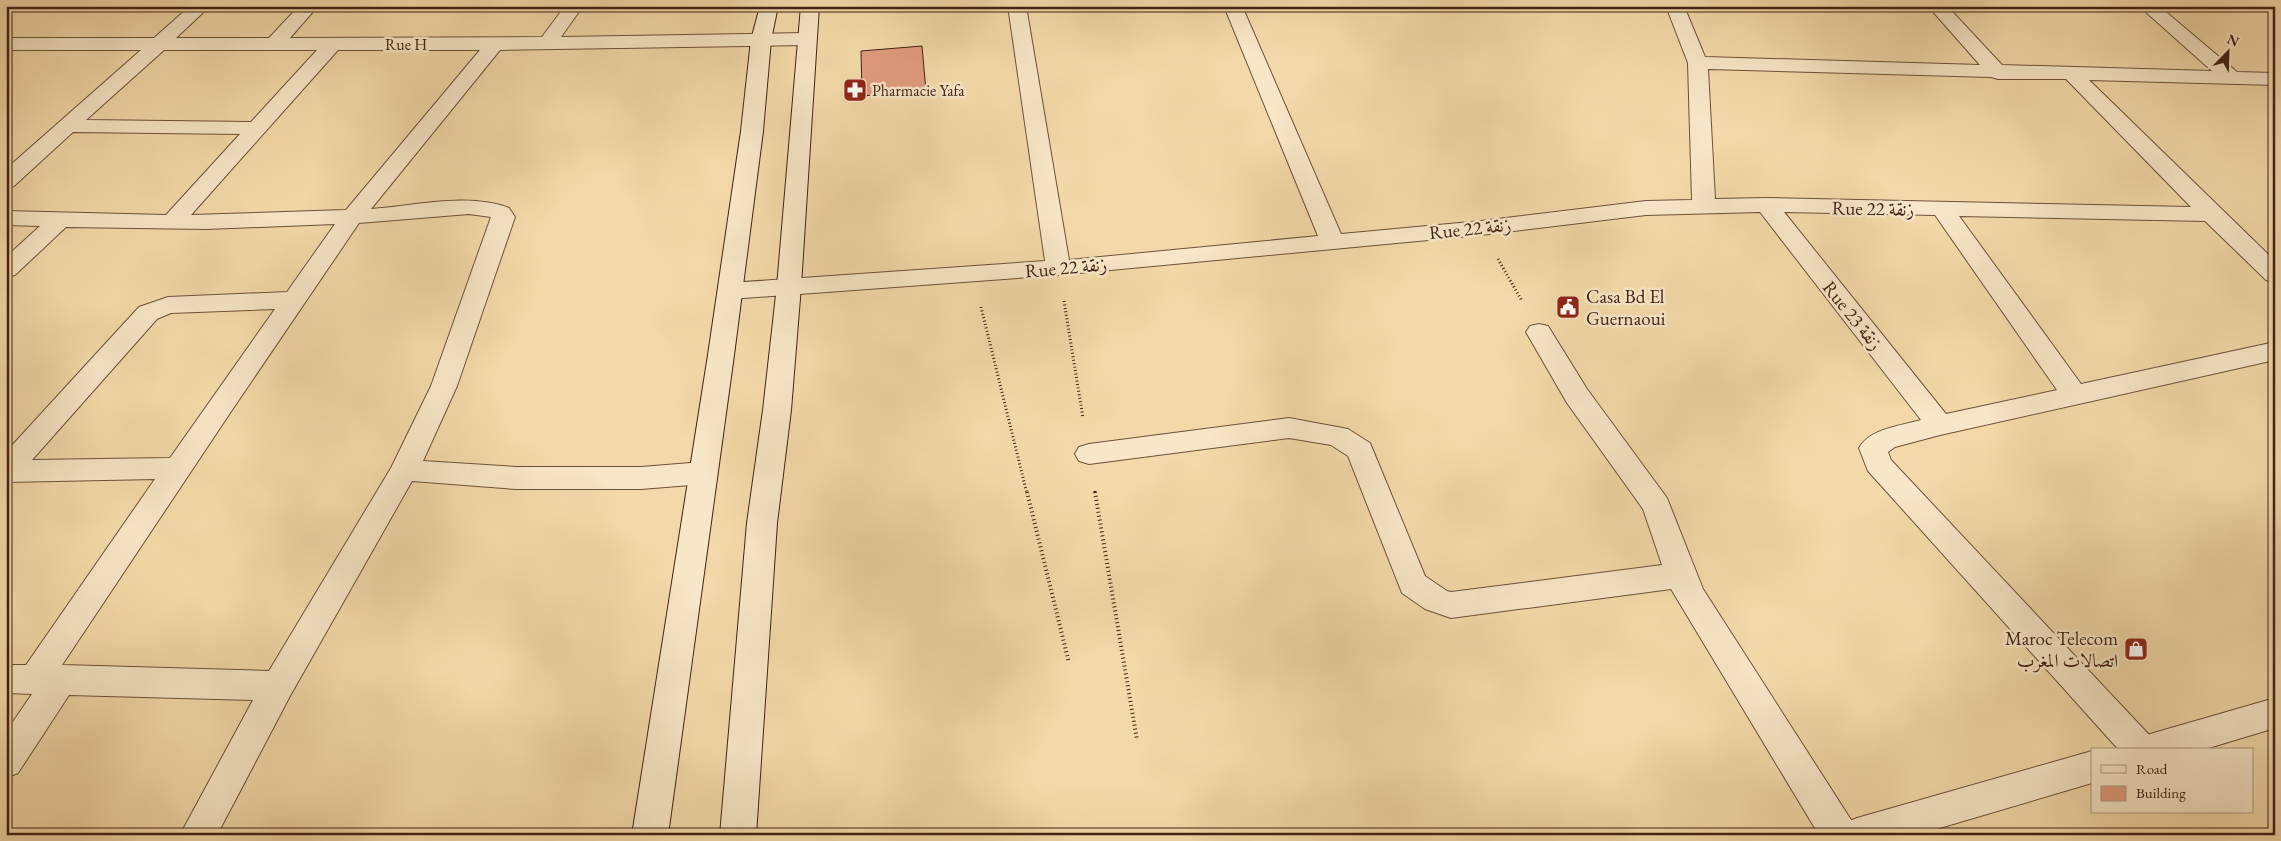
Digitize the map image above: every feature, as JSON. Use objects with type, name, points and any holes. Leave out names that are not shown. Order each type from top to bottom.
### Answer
[{"type":"street","points":[[6,180],[201,6]]},
{"type":"street","points":[[274,44],[309,6]]},
{"type":"street","points":[[547,44],[574,6]]},
{"type":"street","points":[[650,835],[730,291],[768,6]]},
{"type":"street","points":[[738,835],[762,523],[777,410],[790,286],[806,39],[810,6]]},
{"type":"street","points":[[1017,6],[1058,268]]},
{"type":"street","points":[[1232,6],[1332,241]]},
{"type":"street","points":[[1675,6],[1698,63],[1704,205]]},
{"type":"street","points":[[1937,6],[1998,72]]},
{"type":"street","points":[[2148,6],[2232,78]]},
{"type":"street","name":"Rue H","points":[[10,46],[161,43],[547,44],[806,39]]},
{"type":"street","points":[[173,221],[333,44]]},
{"type":"street","points":[[6,762],[34,679],[352,217],[495,44]]},
{"type":"street","points":[[1698,63],[2275,80]]},
{"type":"street","points":[[2073,75],[2211,214],[2275,275]]},
{"type":"street","points":[[67,126],[258,128]]},
{"type":"street","name":"Rue 22 زنقة","points":[[730,291],[1058,268],[1481,228],[1646,208],[1704,205],[1766,205],[2211,214]]},
{"type":"street","name":"Rue 23 زنقة","points":[[1766,205],[1940,424]]},
{"type":"street","points":[[6,218],[173,221],[352,217],[480,208],[496,210],[503,217],[444,386],[404,470],[278,686],[198,835]]},
{"type":"street","points":[[1942,209],[2074,394]]},
{"type":"street","points":[[6,270],[59,220]]},
{"type":"street","points":[[6,471],[148,313],[168,305],[294,300]]},
{"type":"street","points":[[1539,332],[1578,396],[1657,506],[1690,595],[1840,835]]},
{"type":"street","points":[[2139,748],[1878,464],[1873,448],[1886,440],[1940,424],[2275,351]]},
{"type":"street","points":[[1089,454],[1289,428],[1338,436],[1360,450],[1413,584],[1436,600],[1451,605],[1681,575]]},
{"type":"street","points":[[6,471],[178,468]]},
{"type":"street","points":[[404,470],[516,478],[641,478],[703,474]]},
{"type":"street","points":[[34,679],[278,686]]},
{"type":"street","points":[[2157,748],[2275,712]]},
{"type":"street","points":[[1857,835],[2091,766]]},
{"type":"path","points":[[1481,228],[1539,332]]},
{"type":"path","points":[[1058,268],[1137,740]]},
{"type":"path","points":[[973,275],[1069,663]]},
{"type":"building","points":[[922,46],[926,91],[862,96],[861,51]]},
{"type":"place","name":"Pharmacie Yafa","points":[[855,90]]},
{"type":"place","name":"Casa Bd El Guernaoui","points":[[1568,307]]},
{"type":"place","name":"Maroc Telecom اتصالات المغرب","points":[[2136,649]]}]
